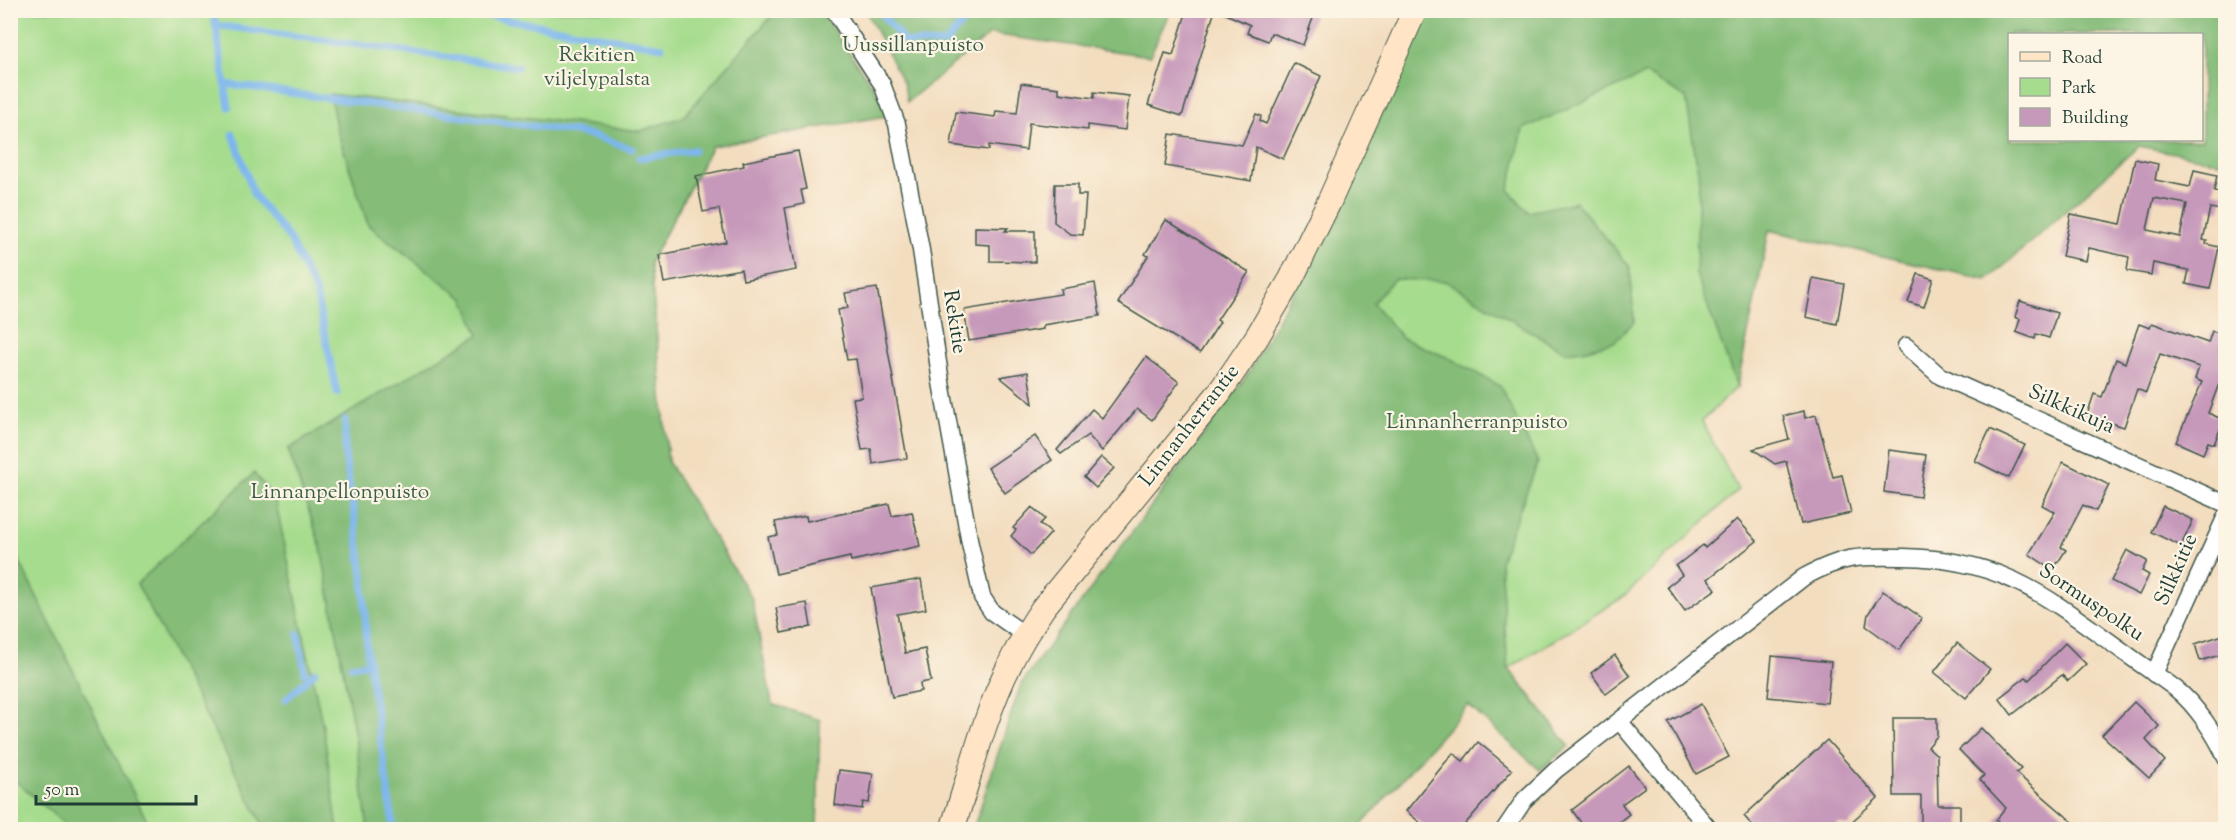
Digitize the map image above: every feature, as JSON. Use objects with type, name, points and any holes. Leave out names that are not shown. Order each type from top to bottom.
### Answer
[{"type":"street","name":"Rekitie","points":[[834,10],[882,84],[897,124],[921,250],[937,359],[966,522],[982,597],[992,612],[1025,635]]},
{"type":"street","name":"Linnanherrantie","points":[[952,830],[997,695],[1025,635],[1043,608],[1219,393],[1257,337],[1291,279],[1329,202],[1415,10]]},
{"type":"street","name":"Silkkikuja","points":[[1905,346],[1940,376],[2226,504]]},
{"type":"street","name":"Silkkitie","points":[[2154,674],[2226,516]]},
{"type":"street","name":"Sormuspolku","points":[[1504,830],[1525,799],[1539,785],[1804,578],[1835,562],[1862,556],[1925,557],[1970,563],[2008,576],[2048,597],[2178,690],[2201,717],[2219,743],[2226,758]]},
{"type":"street","points":[[1620,722],[1710,830]]},
{"type":"green space","points":[[820,10],[892,115],[712,146],[650,262],[668,462],[752,599],[772,704],[820,720],[817,829],[368,829],[354,730],[321,548],[288,449],[479,335],[464,299],[368,225],[336,127],[330,94],[640,131],[683,117],[776,11]]},
{"type":"green space","name":"Linnanpellonpuisto","points":[[10,11],[820,11],[892,115],[712,146],[650,263],[668,462],[752,599],[772,704],[820,720],[817,829],[11,829]]},
{"type":"green space","name":"Uussillanpuisto","points":[[866,11],[1170,11],[1150,56],[990,34],[907,102],[904,85]]},
{"type":"green space","name":"Linnanherranpuisto","points":[[1425,11],[2225,11],[2225,163],[2139,146],[1988,280],[1769,230],[1737,387],[1696,274],[1699,178],[1686,98],[1646,74],[1523,129],[1509,190],[1528,212],[1576,202],[1630,267],[1634,322],[1614,342],[1565,352],[1445,281],[1394,279],[1373,303],[1402,338],[1451,359],[1500,386],[1538,462],[1500,561],[1508,668],[1569,746],[1540,770],[1468,705],[1358,829],[973,830],[1021,684],[1246,377],[1347,195]]},
{"type":"green space","name":"Linnanherranpuisto","points":[[2225,11],[2203,33],[2008,33],[2008,141],[2010,141],[1988,280],[1769,230],[1737,387],[1702,421],[1738,490],[1622,598],[1509,668],[1569,746],[1540,770],[1468,705],[1358,829],[973,830],[1021,684],[1246,377],[1347,195],[1391,91]]},
{"type":"green space","points":[[254,473],[275,499],[323,727],[338,829],[265,829],[137,584]]},
{"type":"green space","points":[[10,544],[151,829],[70,829],[11,777]]},
{"type":"building","points":[[1187,10],[1215,10],[1182,116],[1148,105],[1165,53],[1173,55]]},
{"type":"building","points":[[1217,10],[1316,10],[1303,45],[1271,33],[1268,41],[1247,33],[1250,25]]},
{"type":"building","points":[[1294,63],[1321,76],[1283,159],[1256,147],[1251,181],[1165,166],[1170,134],[1242,145],[1256,114],[1261,116],[1260,121],[1266,124]]},
{"type":"building","points":[[1021,83],[1059,88],[1059,93],[1094,98],[1094,92],[1129,96],[1125,130],[1088,125],[1088,130],[1029,123],[1026,150],[989,145],[989,150],[951,145],[956,112],[995,117],[996,111],[1017,113]]},
{"type":"building","points":[[798,151],[806,189],[801,190],[804,204],[785,208],[796,270],[743,280],[741,269],[664,283],[659,255],[726,242],[719,209],[703,212],[696,176],[744,166],[743,162]]},
{"type":"building","points":[[2135,159],[2158,164],[2155,180],[2190,187],[2194,170],[2217,175],[2214,191],[2224,193],[2221,210],[2210,208],[2203,240],[2207,241],[2206,244],[2219,247],[2210,289],[2186,284],[2189,270],[2153,263],[2151,275],[2127,271],[2129,257],[2089,248],[2086,261],[2062,256],[2071,214],[2121,224]],"holes":[[[2154,198],[2187,204],[2180,237],[2147,230]]]},
{"type":"building","points":[[1055,184],[1078,184],[1078,195],[1086,195],[1083,235],[1070,234],[1054,222]]},
{"type":"building","points":[[1166,220],[1249,272],[1217,320],[1220,322],[1200,353],[1118,303],[1148,256],[1145,254]]},
{"type":"building","points":[[975,227],[1008,228],[1005,231],[1035,231],[1035,262],[990,261],[990,245],[975,244]]},
{"type":"building","points":[[1918,274],[1933,279],[1924,307],[1908,302]]},
{"type":"building","points":[[1813,278],[1844,284],[1837,324],[1806,317]]},
{"type":"building","points":[[1095,283],[1100,316],[1043,325],[1043,329],[969,341],[964,310],[1061,294],[1060,289]]},
{"type":"building","points":[[877,288],[907,458],[873,464],[871,449],[862,450],[853,398],[862,397],[856,359],[847,360],[838,310],[848,308],[845,293]]},
{"type":"building","points":[[2020,301],[2057,313],[2049,338],[2036,334],[2035,339],[2016,332],[2020,319],[2015,317]]},
{"type":"building","points":[[2152,323],[2208,343],[2212,331],[2226,336],[2226,365],[2208,413],[2224,420],[2214,444],[2208,442],[2203,454],[2176,442],[2202,382],[2195,379],[2199,367],[2160,354],[2146,393],[2137,389],[2124,427],[2087,415],[2094,394],[2102,397],[2116,359],[2125,363],[2139,324],[2150,328]]},
{"type":"building","points":[[1146,357],[1179,382],[1152,420],[1137,409],[1102,451],[1088,435],[1061,454],[1057,450],[1092,409],[1102,418]]},
{"type":"building","points":[[1028,372],[1033,404],[1000,377]]},
{"type":"building","points":[[1804,411],[1805,418],[1816,415],[1833,477],[1842,475],[1851,513],[1801,524],[1786,461],[1775,464],[1753,449],[1789,439],[1783,416]]},
{"type":"building","points":[[1990,429],[2025,445],[2009,478],[1975,461]]},
{"type":"building","points":[[1035,436],[1052,460],[1005,493],[988,468]]},
{"type":"building","points":[[1889,450],[1926,455],[1920,497],[1884,492]]},
{"type":"building","points":[[1101,457],[1114,468],[1096,488],[1084,477]]},
{"type":"building","points":[[2063,462],[2109,485],[2096,511],[2083,505],[2061,547],[2066,550],[2053,570],[2029,554],[2055,512],[2042,505]]},
{"type":"building","points":[[889,504],[892,516],[912,512],[920,546],[851,561],[850,557],[776,574],[768,537],[778,535],[775,522],[806,516],[807,521]]},
{"type":"building","points":[[2163,506],[2193,520],[2181,546],[2151,532]]},
{"type":"building","points":[[1032,507],[1045,519],[1040,524],[1051,533],[1031,555],[1011,536],[1016,530],[1013,528]]},
{"type":"building","points":[[1737,519],[1757,541],[1708,579],[1716,589],[1685,611],[1667,587],[1682,575],[1676,566],[1703,545],[1705,548]]},
{"type":"building","points":[[2127,550],[2147,561],[2142,571],[2149,575],[2139,595],[2111,581]]},
{"type":"building","points":[[921,579],[926,609],[897,614],[905,653],[925,649],[931,681],[920,683],[921,691],[892,697],[871,588]]},
{"type":"building","points":[[1883,591],[1922,618],[1899,650],[1866,626],[1868,614]]},
{"type":"building","points":[[807,603],[811,627],[781,633],[776,608]]},
{"type":"building","points":[[2226,634],[2226,653],[2200,661],[2195,644]]},
{"type":"building","points":[[1957,643],[1990,669],[1966,698],[1934,672]]},
{"type":"building","points":[[2065,643],[2086,664],[2068,681],[2062,675],[2012,715],[1999,698],[2026,677],[2029,680]]},
{"type":"building","points":[[1615,655],[1630,676],[1606,694],[1591,673]]},
{"type":"building","points":[[1772,656],[1831,662],[1827,703],[1768,697]]},
{"type":"building","points":[[2134,702],[2159,726],[2146,740],[2165,761],[2149,778],[2102,735]]},
{"type":"building","points":[[1701,704],[1729,757],[1696,774],[1668,722]]},
{"type":"building","points":[[1893,718],[1937,718],[1937,736],[1928,747],[1937,755],[1938,805],[1960,805],[1960,830],[1921,830],[1921,796],[1894,796]]},
{"type":"building","points":[[1981,728],[2021,769],[2016,773],[2082,830],[2006,830],[1996,820],[2006,808],[1980,780],[1984,775],[1959,750]]},
{"type":"building","points":[[1827,740],[1878,798],[1847,826],[1839,823],[1832,830],[1756,830],[1744,816]]},
{"type":"building","points":[[1478,742],[1512,770],[1460,830],[1429,830],[1406,811],[1453,753],[1463,761]]},
{"type":"building","points":[[1629,766],[1645,787],[1622,804],[1629,814],[1619,822],[1624,830],[1586,830],[1572,810]]},
{"type":"building","points":[[839,770],[873,774],[869,803],[863,802],[862,809],[835,805]]},
{"type":"waterway","points":[[10,11],[15,10]]},
{"type":"waterway","points":[[213,10],[229,107]]},
{"type":"waterway","points":[[454,10],[662,47]]},
{"type":"waterway","points":[[883,16],[905,42],[945,44],[973,10]]},
{"type":"waterway","points":[[215,25],[518,67]]},
{"type":"waterway","points":[[225,84],[575,132],[632,149]]},
{"type":"waterway","points":[[233,134],[254,195],[289,238],[316,293],[337,393]]},
{"type":"waterway","points":[[639,158],[694,150]]},
{"type":"waterway","points":[[345,420],[345,455],[363,574],[367,651],[394,830]]},
{"type":"waterway","points":[[298,634],[305,673]]},
{"type":"waterway","points":[[351,666],[369,663]]},
{"type":"waterway","points":[[286,699],[315,672]]},
{"type":"park label","name":"Rekitien viljelypalsta","points":[[597,68]]}]
